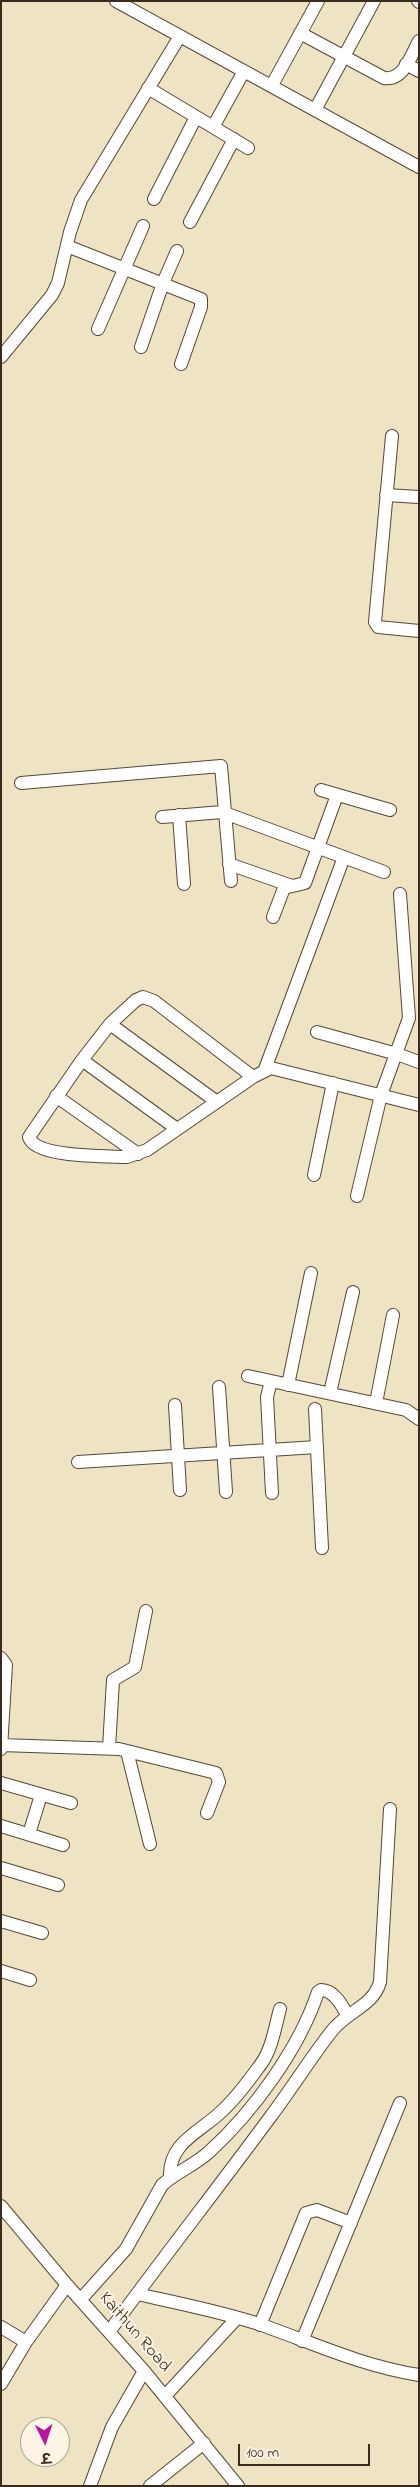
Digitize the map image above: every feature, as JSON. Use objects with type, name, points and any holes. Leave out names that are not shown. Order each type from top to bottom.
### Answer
[{"type":"street","points":[[272,85],[318,1]]},
{"type":"street","points":[[315,110],[346,56],[374,1]]},
{"type":"street","points":[[124,3],[419,168]]},
{"type":"street","points":[[300,33],[384,78],[393,79],[399,76],[419,41]]},
{"type":"street","points":[[1,357],[52,295],[58,283],[81,200],[180,36]]},
{"type":"street","points":[[406,64],[419,71]]},
{"type":"street","points":[[214,127],[244,71]]},
{"type":"street","points":[[148,88],[248,148]]},
{"type":"street","points":[[154,198],[196,117]]},
{"type":"street","points":[[190,222],[234,140]]},
{"type":"street","points":[[98,329],[123,268],[143,226]]},
{"type":"street","points":[[67,246],[197,297],[202,302],[181,364]]},
{"type":"street","points":[[141,347],[163,283],[177,251]]},
{"type":"street","points":[[392,436],[375,622],[378,627],[384,629],[419,631]]},
{"type":"street","points":[[386,495],[419,497]]},
{"type":"street","points":[[22,783],[221,766],[231,881]]},
{"type":"street","points":[[321,790],[390,810]]},
{"type":"street","points":[[273,917],[284,888],[305,883],[337,795]]},
{"type":"street","points":[[162,817],[224,813],[384,872]]},
{"type":"street","points":[[179,815],[184,884]]},
{"type":"street","points":[[265,1069],[344,857]]},
{"type":"street","points":[[229,864],[292,886]]},
{"type":"street","points":[[357,1196],[381,1095],[409,1018],[413,984],[400,894]]},
{"type":"street","points":[[253,1077],[149,998],[136,1000],[110,1024],[82,1060],[28,1137],[30,1142],[38,1148],[53,1152],[127,1157],[138,1154],[265,1069],[279,1069],[419,1105]]},
{"type":"street","points":[[110,1024],[217,1102]]},
{"type":"street","points":[[317,1032],[419,1062]]},
{"type":"street","points":[[82,1060],[177,1129]]},
{"type":"street","points":[[314,1175],[333,1083]]},
{"type":"street","points":[[56,1096],[138,1154]]},
{"type":"street","points":[[288,1384],[311,1273]]},
{"type":"street","points":[[330,1393],[353,1292]]},
{"type":"street","points":[[376,1402],[393,1315]]},
{"type":"street","points":[[248,1376],[376,1402],[406,1410],[419,1419]]},
{"type":"street","points":[[270,1381],[267,1398],[272,1493]]},
{"type":"street","points":[[219,1387],[226,1492]]},
{"type":"street","points":[[175,1405],[180,1490]]},
{"type":"street","points":[[315,1409],[322,1548]]},
{"type":"street","points":[[78,1462],[317,1447]]},
{"type":"street","points":[[109,1748],[112,1680],[135,1667],[138,1661],[146,1611]]},
{"type":"street","points":[[1,1658],[6,1666],[2,1747],[109,1748],[216,1773],[219,1782],[207,1813]]},
{"type":"street","points":[[127,1752],[150,1844]]},
{"type":"street","points":[[1,1783],[71,1803]]},
{"type":"street","points":[[29,1834],[41,1795]]},
{"type":"street","points":[[109,2332],[273,2114],[332,2030],[347,2015],[371,2001],[377,1992],[380,1982],[390,1809]]},
{"type":"street","points":[[1,1826],[63,1845]]},
{"type":"street","points":[[1,1868],[58,1885]]},
{"type":"street","points":[[1,1921],[42,1933]]},
{"type":"street","points":[[1,1971],[30,1980]]},
{"type":"street","points":[[81,2299],[126,2249],[149,2206],[170,2178],[207,2154],[226,2136],[256,2100],[304,2028],[318,1992],[324,1990],[330,1992],[342,2005],[347,2015]]},
{"type":"street","points":[[170,2178],[172,2157],[180,2144],[224,2109],[262,2062],[280,2009]]},
{"type":"street","points":[[302,2341],[400,2103]]},
{"type":"street","name":"Kaithun Road","points":[[1,2206],[67,2285],[144,2371],[238,2486]]},
{"type":"street","points":[[260,2325],[306,2213],[317,2210],[351,2223]]},
{"type":"street","points":[[1,2384],[26,2342],[67,2285]]},
{"type":"street","points":[[137,2294],[206,2308],[260,2325],[370,2365],[419,2375]]},
{"type":"street","points":[[165,2396],[237,2318]]},
{"type":"street","points":[[1,2327],[26,2342]]},
{"type":"street","points":[[90,2486],[112,2427],[144,2371]]},
{"type":"street","points":[[150,2486],[204,2443]]}]
